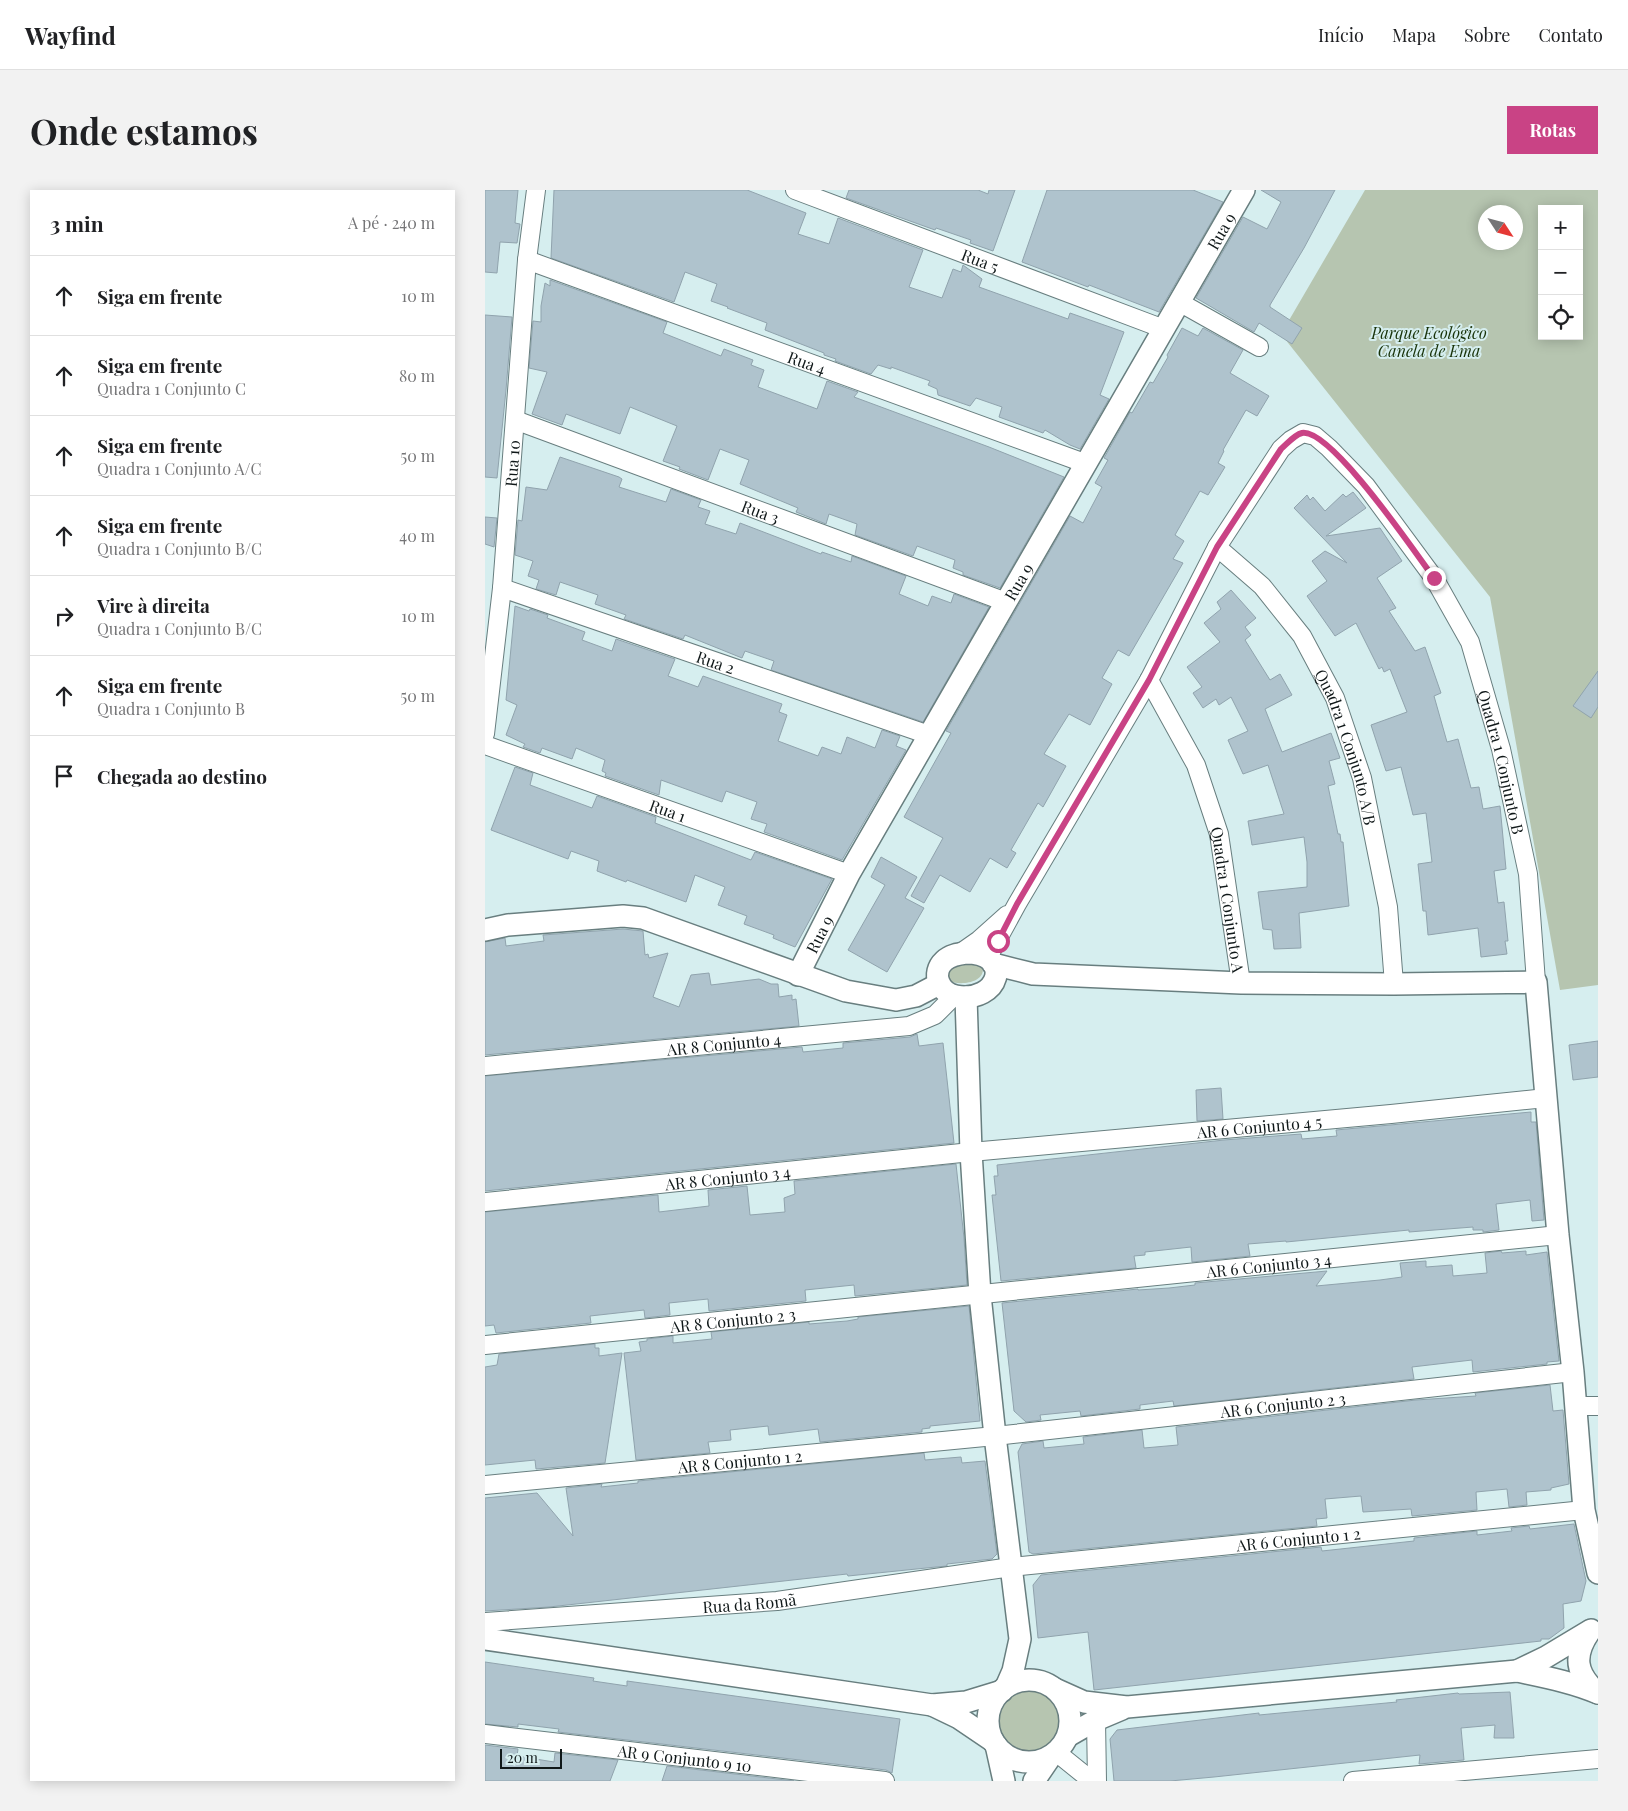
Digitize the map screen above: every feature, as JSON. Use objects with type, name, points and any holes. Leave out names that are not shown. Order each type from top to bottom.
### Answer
[{"type":"street","name":"Rua 10","points":[[485,734],[502,588],[527,260],[536,190]]},
{"type":"street","name":"Rua 5","points":[[795,190],[1164,329]]},
{"type":"street","name":"Rua 9","points":[[798,975],[849,874],[1244,190]]},
{"type":"street","name":"Rua 4","points":[[527,260],[1087,464]]},
{"type":"street","points":[[1179,302],[1259,347]]},
{"type":"street","name":"Rua 3","points":[[515,420],[1006,602]]},
{"type":"street","name":"Quadra 1 Conjunto B","points":[[1217,547],[1281,449],[1303,433],[1315,436],[1367,486],[1428,570],[1470,642],[1501,749],[1528,874],[1536,982]]},
{"type":"street","points":[[989,989],[995,982],[996,972],[991,960],[1017,904],[1149,680],[1217,547]]},
{"type":"street","name":"Quadra 1 Conjunto A/B","points":[[1217,547],[1262,586],[1302,636],[1335,698],[1362,778],[1388,907],[1394,984]]},
{"type":"street","name":"Rua 2","points":[[502,588],[929,735]]},
{"type":"street","name":"Quadra 1 Conjunto A","points":[[1149,680],[1197,764],[1219,834],[1241,982],[1394,984]]},
{"type":"street","name":"Rua 1","points":[[485,745],[849,874]]},
{"type":"street","points":[[959,954],[979,940],[1017,904]]},
{"type":"street","points":[[485,930],[508,925],[623,916],[643,918],[846,991],[896,1000],[953,992],[979,995],[989,989],[1033,974]]},
{"type":"street","points":[[485,920],[508,925]]},
{"type":"street","points":[[1004,1781],[989,1725],[990,1709],[995,1699],[1004,1689],[1013,1671],[1020,1644],[980,1295],[971,1152],[953,992],[937,975],[939,967],[944,960],[951,956],[978,953],[991,960],[1033,974],[1241,982]]},
{"type":"street","points":[[1394,984],[1536,982],[1585,1510],[1598,1573]]},
{"type":"street","name":"AR 8 Conjunto 4","points":[[485,1066],[909,1026],[935,1015],[953,992]]},
{"type":"street","name":"AR 6 Conjunto 4 5","points":[[971,1152],[1546,1098]]},
{"type":"street","name":"AR 8 Conjunto 3 4","points":[[485,1202],[971,1152]]},
{"type":"street","name":"AR 6 Conjunto 3 4","points":[[980,1295],[1558,1235]]},
{"type":"street","name":"AR 8 Conjunto 2 3","points":[[485,1345],[980,1295]]},
{"type":"street","name":"AR 6 Conjunto 2 3","points":[[995,1436],[1573,1372]]},
{"type":"street","points":[[1576,1406],[1598,1406]]},
{"type":"street","name":"AR 8 Conjunto 1 2","points":[[485,1485],[995,1436]]},
{"type":"street","name":"AR 6 Conjunto 1 2","points":[[1011,1567],[1585,1510]]},
{"type":"street","name":"Rua da Romã","points":[[485,1622],[777,1601],[1011,1567]]},
{"type":"street","points":[[1517,1671],[1553,1654],[1594,1627]]},
{"type":"street","points":[[1594,1627],[1582,1642],[1579,1656],[1580,1671],[1587,1684],[1598,1693]]},
{"type":"street","points":[[485,1639],[932,1705],[966,1702],[1004,1689],[1020,1681],[1036,1680],[1084,1702],[1127,1707],[1517,1671],[1560,1680],[1598,1693]]},
{"type":"street","points":[[1020,1644],[1039,1674],[1053,1687],[1069,1710],[1070,1723],[1058,1748],[1034,1781]]},
{"type":"street","points":[[932,1705],[959,1718],[995,1743],[1005,1754],[1015,1760],[1027,1762],[1039,1761],[1096,1720],[1127,1707]]},
{"type":"street","points":[[1096,1720],[1097,1781]]},
{"type":"street","name":"AR 9 Conjunto 9 10","points":[[485,1734],[885,1781]]},
{"type":"street","points":[[1058,1748],[1091,1781]]},
{"type":"street","points":[[1353,1781],[1598,1759]]},
{"type":"green space","name":"Parque Ecológico Canela de Ema","points":[[1365,190],[1598,190],[1598,985],[1560,990],[1490,597],[1281,334]]},
{"type":"green space","points":[[951,961],[982,965],[983,971],[981,976],[972,982],[966,983],[948,981],[945,967]]},
{"type":"green space","points":[[1024,1690],[1036,1690],[1052,1699],[1059,1709],[1061,1721],[1059,1733],[1052,1743],[1036,1752],[1024,1752],[1013,1747],[1004,1738],[999,1727],[999,1715],[1004,1704],[1013,1695]]},
{"type":"building","points":[[485,190],[518,190],[515,223],[520,224],[517,243],[500,242],[497,273],[485,272]]},
{"type":"building","points":[[554,190],[747,190],[806,213],[798,234],[829,244],[838,218],[923,250],[909,287],[942,298],[953,269],[961,272],[963,265],[982,279],[979,287],[1068,319],[1070,313],[1124,332],[1100,395],[1109,399],[1080,449],[1045,430],[1043,433],[999,417],[1002,407],[976,398],[970,406],[938,395],[937,389],[928,385],[930,381],[891,367],[891,369],[878,365],[871,374],[835,361],[836,359],[824,355],[824,353],[765,330],[767,323],[711,301],[717,284],[685,272],[674,302],[551,258]]},
{"type":"building","points":[[849,190],[978,190],[988,194],[989,190],[1015,190],[993,251],[970,243],[971,240],[936,228],[935,230],[846,198]]},
{"type":"building","points":[[1047,190],[1193,190],[1223,202],[1159,312],[1022,262]]},
{"type":"building","points":[[1261,190],[1335,190],[1304,248],[1270,305],[1270,307],[1302,328],[1292,344],[1259,323],[1254,332],[1196,298],[1243,217],[1267,229],[1281,202]]},
{"type":"building","points":[[550,280],[667,322],[663,333],[721,356],[724,349],[753,360],[751,365],[764,370],[758,387],[817,409],[827,381],[858,392],[854,397],[1064,477],[1000,588],[963,575],[963,572],[953,568],[955,560],[917,546],[913,556],[855,535],[857,524],[829,514],[826,524],[796,512],[798,508],[740,484],[749,460],[720,449],[708,480],[679,469],[680,467],[663,461],[677,426],[630,407],[620,434],[566,414],[562,425],[532,414],[547,372],[529,368],[533,321],[541,322],[541,306],[545,283],[550,286]]},
{"type":"building","points":[[485,315],[512,317],[497,478],[485,477]]},
{"type":"building","points":[[1182,328],[1198,336],[1203,328],[1243,350],[1230,373],[1269,396],[1257,416],[1246,410],[1223,450],[1218,463],[1225,467],[1208,495],[1200,491],[1175,535],[1184,541],[1173,559],[1183,563],[1129,656],[1118,650],[1102,678],[1112,684],[1090,725],[1069,714],[1044,754],[1066,766],[1043,807],[1038,803],[1011,850],[1016,853],[1007,868],[990,858],[970,892],[940,875],[924,903],[911,896],[943,838],[904,817],[951,733],[946,731],[1070,516],[1083,523],[1102,487],[1095,483],[1108,460],[1104,458],[1130,412],[1132,413],[1150,382],[1153,383]]},
{"type":"building","points":[[560,457],[619,477],[622,479],[619,487],[666,502],[671,489],[701,500],[698,507],[710,511],[705,524],[736,534],[740,523],[821,554],[822,552],[851,562],[852,556],[906,576],[899,594],[928,606],[932,596],[951,603],[954,594],[989,607],[923,722],[771,670],[774,661],[745,651],[742,658],[685,635],[683,639],[624,619],[626,615],[595,604],[598,595],[560,582],[556,595],[536,589],[539,580],[528,576],[533,561],[515,555],[518,520],[522,521],[526,487],[547,490]]},
{"type":"building","points":[[1353,492],[1366,508],[1326,536],[1380,528],[1402,561],[1377,578],[1396,608],[1389,611],[1415,651],[1425,647],[1441,693],[1434,696],[1447,742],[1458,739],[1471,788],[1479,787],[1483,809],[1500,806],[1506,869],[1494,871],[1498,903],[1504,902],[1508,941],[1505,941],[1507,954],[1481,957],[1478,928],[1428,935],[1426,911],[1423,911],[1418,864],[1432,862],[1426,813],[1413,815],[1401,767],[1386,771],[1371,725],[1407,712],[1390,669],[1384,672],[1382,667],[1379,669],[1356,623],[1335,636],[1307,596],[1327,581],[1312,561],[1325,551],[1347,563],[1294,508],[1307,495],[1310,500],[1313,497],[1325,511],[1343,494],[1346,497]]},
{"type":"building","points":[[485,517],[497,518],[494,547],[485,544]]},
{"type":"building","points":[[1231,590],[1256,618],[1245,627],[1251,635],[1245,640],[1270,680],[1280,674],[1292,695],[1265,709],[1282,752],[1331,733],[1340,758],[1329,761],[1335,784],[1328,786],[1338,834],[1340,834],[1341,842],[1343,842],[1349,906],[1299,913],[1301,948],[1274,949],[1272,930],[1263,929],[1258,892],[1307,887],[1304,837],[1252,845],[1248,821],[1284,814],[1268,765],[1243,774],[1228,740],[1248,731],[1231,697],[1219,705],[1216,699],[1203,708],[1193,693],[1202,687],[1187,667],[1220,642],[1204,623],[1221,609],[1217,602]]},
{"type":"building","points":[[515,606],[548,615],[547,618],[585,632],[582,640],[612,651],[616,639],[675,659],[668,676],[698,687],[703,676],[782,704],[779,712],[787,715],[778,741],[818,756],[822,747],[841,754],[847,737],[875,748],[882,730],[900,736],[896,746],[906,750],[842,860],[764,832],[767,824],[751,819],[757,802],[726,791],[722,802],[661,780],[659,795],[605,776],[606,773],[602,771],[605,760],[576,748],[572,759],[542,748],[540,753],[523,747],[525,744],[506,735],[517,705],[506,700]]},
{"type":"building","points":[[1598,671],[1598,707],[1591,718],[1573,706]]},
{"type":"building","points":[[515,767],[533,773],[530,785],[592,808],[597,796],[656,817],[655,823],[751,860],[755,852],[832,879],[795,947],[773,938],[774,935],[744,924],[747,916],[718,905],[725,887],[695,875],[686,902],[597,871],[599,861],[571,851],[568,859],[491,830]]},
{"type":"building","points":[[881,857],[917,877],[905,898],[924,908],[887,972],[848,950],[885,885],[871,877]]},
{"type":"building","points":[[623,929],[643,931],[645,955],[648,954],[649,958],[668,953],[653,997],[679,1007],[691,975],[709,973],[711,985],[759,979],[771,984],[778,984],[779,997],[792,995],[792,1000],[796,999],[799,1026],[485,1055],[485,942],[505,938],[506,946],[544,941],[543,935]]},
{"type":"building","points":[[917,1034],[919,1046],[943,1043],[954,1143],[485,1191],[485,1076],[802,1047],[803,1052],[843,1048],[843,1043],[910,1037]]},
{"type":"building","points":[[1598,1041],[1598,1077],[1573,1080],[1569,1045]]},
{"type":"building","points":[[1221,1088],[1223,1119],[1197,1121],[1196,1090]]},
{"type":"building","points":[[1531,1112],[1531,1122],[1536,1122],[1544,1220],[1532,1221],[1530,1200],[1496,1204],[1499,1230],[1483,1232],[1483,1230],[1473,1230],[1473,1227],[1409,1232],[1409,1230],[1248,1244],[1250,1256],[1192,1262],[1191,1247],[1145,1252],[1145,1255],[1134,1256],[1136,1268],[1001,1281],[992,1195],[996,1195],[994,1176],[998,1176],[997,1165],[1224,1140],[1301,1134],[1302,1139],[1337,1136],[1336,1130]]},
{"type":"building","points":[[956,1164],[967,1285],[855,1296],[854,1285],[805,1290],[806,1301],[709,1311],[708,1299],[669,1303],[670,1315],[645,1318],[644,1310],[590,1316],[591,1323],[496,1333],[494,1325],[485,1326],[485,1212],[658,1195],[659,1212],[709,1206],[708,1190],[747,1186],[750,1215],[785,1212],[784,1198],[795,1194],[794,1181]]},
{"type":"building","points":[[1501,1251],[1502,1253],[1526,1251],[1526,1255],[1547,1252],[1559,1361],[1473,1372],[1472,1360],[1412,1367],[1414,1379],[1174,1406],[1173,1401],[1140,1405],[1140,1409],[1081,1416],[1080,1411],[1040,1415],[1041,1420],[1026,1422],[1014,1411],[1002,1303],[1327,1271],[1316,1286],[1380,1280],[1402,1277],[1400,1263],[1426,1261],[1426,1267],[1452,1265],[1453,1276],[1487,1273],[1485,1253]]},
{"type":"building","points":[[969,1306],[980,1421],[930,1426],[930,1428],[922,1429],[922,1432],[820,1442],[818,1429],[769,1435],[768,1426],[730,1430],[731,1440],[708,1442],[710,1453],[636,1460],[624,1353],[641,1351],[639,1342],[647,1341],[647,1339],[673,1336],[673,1343],[712,1339],[711,1332],[809,1322],[809,1324],[847,1321],[858,1319],[858,1317]]},
{"type":"building","points":[[595,1344],[595,1348],[599,1348],[599,1356],[622,1353],[605,1463],[536,1469],[535,1460],[485,1465],[485,1367],[497,1365],[499,1354]]},
{"type":"building","points":[[1550,1385],[1553,1411],[1563,1410],[1569,1484],[1551,1488],[1551,1490],[1526,1492],[1527,1505],[1509,1507],[1507,1489],[1476,1492],[1477,1510],[1412,1516],[1411,1509],[1363,1512],[1361,1496],[1325,1499],[1327,1518],[1316,1519],[1317,1526],[1033,1554],[1029,1552],[1018,1452],[1022,1444],[1043,1441],[1044,1448],[1084,1444],[1083,1437],[1142,1430],[1144,1448],[1178,1445],[1176,1427],[1416,1400],[1476,1396],[1475,1393]]},
{"type":"building","points":[[924,1453],[925,1460],[961,1457],[962,1463],[985,1461],[997,1554],[992,1559],[947,1564],[947,1566],[848,1576],[847,1574],[549,1607],[485,1611],[485,1498],[537,1493],[573,1536],[566,1488],[602,1484],[601,1487],[638,1483],[638,1481]]},
{"type":"building","points":[[1574,1524],[1586,1581],[1581,1601],[1563,1604],[1564,1628],[1549,1639],[1541,1639],[1541,1641],[1094,1690],[1088,1632],[1038,1638],[1033,1585],[1041,1575],[1321,1547],[1322,1551],[1414,1541],[1414,1538],[1477,1531],[1477,1535],[1512,1531],[1511,1528],[1529,1526],[1530,1529]]},
{"type":"building","points":[[485,1662],[594,1678],[593,1681],[627,1686],[627,1681],[900,1719],[892,1773],[886,1770],[558,1732],[559,1729],[518,1724],[518,1727],[485,1724]]},
{"type":"building","points":[[1510,1692],[1514,1738],[1494,1738],[1495,1725],[1461,1728],[1464,1760],[1419,1764],[1420,1755],[1170,1781],[1114,1781],[1110,1739],[1117,1730],[1259,1713],[1259,1715],[1397,1702],[1396,1700],[1458,1693]]},
{"type":"building","points":[[485,1745],[518,1749],[517,1756],[554,1762],[555,1753],[618,1760],[610,1781],[485,1781]]},
{"type":"building","points":[[667,1766],[794,1781],[662,1781]]},
{"type":"route","points":[[998,941],[1017,904],[1149,680],[1217,547],[1281,449],[1291,440],[1303,433],[1315,436],[1329,448],[1367,486],[1434,578]]}]
